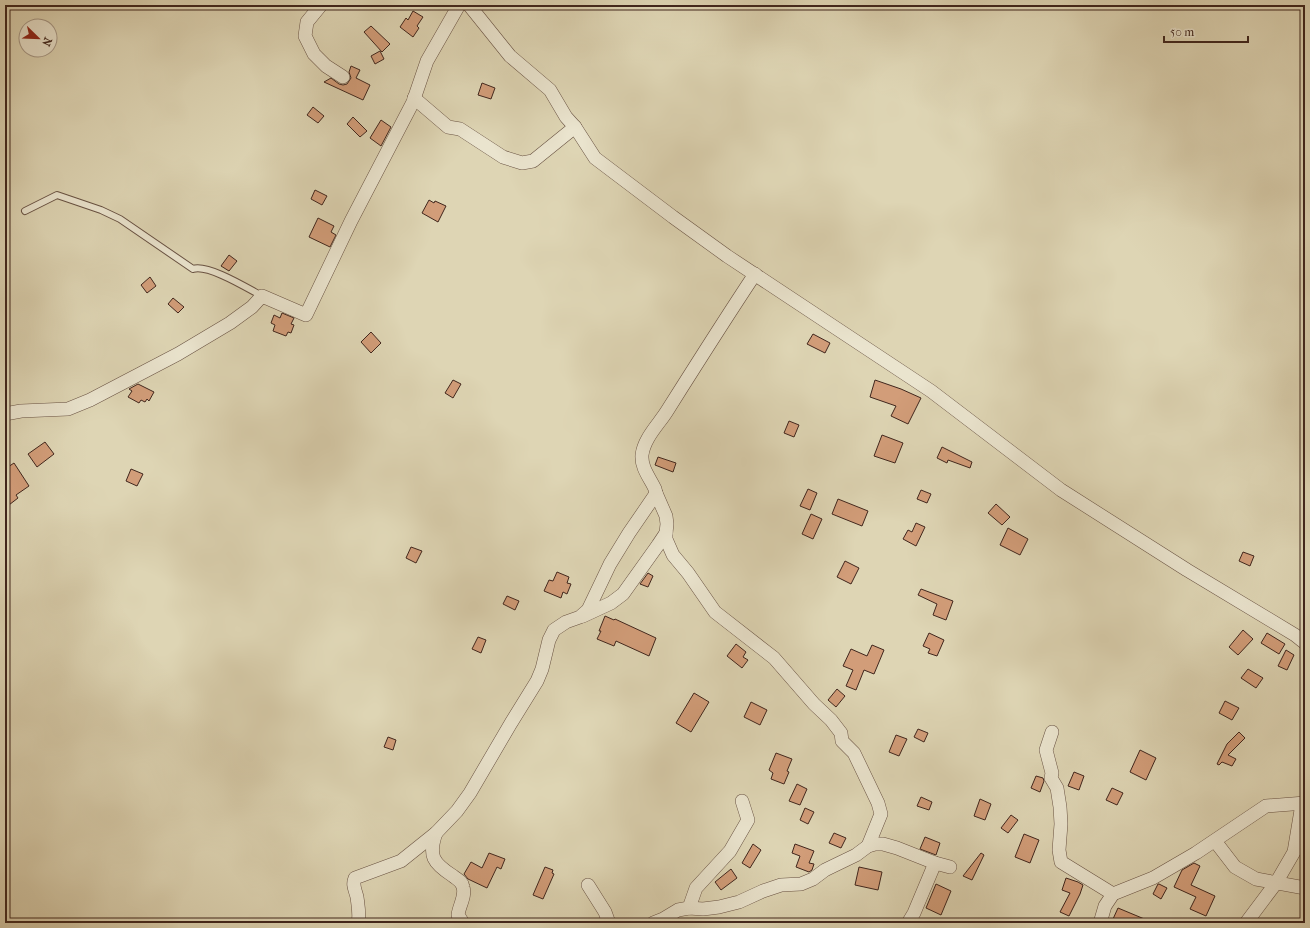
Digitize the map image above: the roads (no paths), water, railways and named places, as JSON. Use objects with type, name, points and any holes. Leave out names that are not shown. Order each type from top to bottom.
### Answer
[{"type":"street","points":[[321,5],[307,22],[306,36],[314,54],[326,66],[342,77]]},
{"type":"street","points":[[5,414],[21,411],[68,409],[90,400],[178,354],[230,323],[252,307],[262,296],[306,315],[344,235],[414,98],[428,61],[459,5]]},
{"type":"street","points":[[469,5],[510,56],[550,90],[566,117],[595,158],[673,217],[755,274],[931,391],[1061,490],[1187,570],[1295,635],[1305,643]]},
{"type":"street","points":[[414,98],[448,127],[460,129],[503,157],[522,163],[533,161],[574,127]]},
{"type":"street","points":[[755,274],[650,436],[644,448],[642,456],[643,464],[666,516],[666,539],[673,556],[688,573],[715,612],[774,658],[799,688],[831,720],[841,733],[842,741],[854,753],[878,803],[881,814],[868,846]]},
{"type":"street","points":[[580,617],[588,610],[610,564],[656,493]]},
{"type":"street","points":[[358,923],[357,903],[354,888],[355,878],[401,861],[436,832],[457,811],[470,793],[537,682],[542,669],[549,640],[554,630],[566,622],[611,603],[623,594],[666,532]]},
{"type":"street","points":[[1052,732],[1046,750],[1052,773],[1051,778],[1057,788],[1060,807],[1062,824],[1059,850],[1061,862],[1113,894]]},
{"type":"street","points":[[689,908],[696,888],[730,851],[748,820],[742,801]]},
{"type":"street","points":[[1100,923],[1105,906],[1113,894],[1153,878],[1215,841],[1266,806],[1304,804],[1294,852],[1276,883],[1246,923]]},
{"type":"street","points":[[436,832],[432,845],[432,853],[442,868],[461,882],[464,889],[458,915],[463,923]]},
{"type":"street","points":[[1215,841],[1235,868],[1256,879],[1305,888]]},
{"type":"street","points":[[653,923],[678,910],[689,908],[703,909],[720,907],[739,902],[781,885],[801,884],[856,855],[868,846],[875,844],[882,844],[935,864],[950,867]]},
{"type":"street","points":[[908,923],[914,913],[935,864]]},
{"type":"street","points":[[588,885],[605,912],[609,923]]},
{"type":"lane","points":[[25,211],[57,195],[95,207],[120,219],[192,269],[198,268],[215,272],[262,296]]}]
